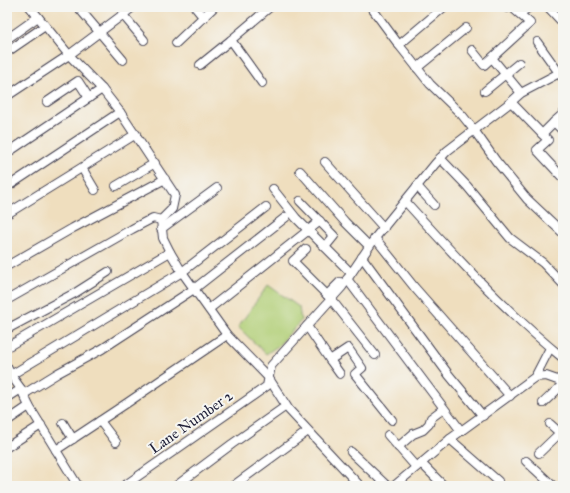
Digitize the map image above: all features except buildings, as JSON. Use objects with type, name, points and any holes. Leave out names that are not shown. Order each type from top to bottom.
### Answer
[{"type":"street","points":[[30,7],[69,55],[102,89],[120,112],[175,195],[172,210],[161,220],[161,229],[163,238],[182,272],[227,335],[268,377],[286,406],[360,486]]},
{"type":"street","points":[[78,7],[123,60]]},
{"type":"street","points":[[7,96],[69,55],[133,7]]},
{"type":"street","points":[[195,7],[204,18]]},
{"type":"street","points":[[176,43],[214,7]]},
{"type":"street","points":[[200,65],[270,7]]},
{"type":"street","points":[[371,7],[417,68],[430,84],[462,115],[496,161],[527,199],[563,233]]},
{"type":"street","points":[[399,45],[444,7]]},
{"type":"street","points":[[548,7],[563,23]]},
{"type":"street","points":[[472,50],[484,64],[530,23],[509,8]]},
{"type":"street","points":[[123,15],[144,40]]},
{"type":"street","points":[[7,39],[38,17]]},
{"type":"street","points":[[7,52],[45,26]]},
{"type":"street","points":[[417,68],[466,28]]},
{"type":"street","points":[[231,40],[262,83]]},
{"type":"street","points":[[492,58],[521,92],[562,74],[537,42]]},
{"type":"street","points":[[484,91],[519,63]]},
{"type":"street","points":[[47,102],[78,81],[89,98]]},
{"type":"street","points":[[7,152],[102,89]]},
{"type":"street","name":"Lane Number 2","points":[[124,486],[267,386],[271,366],[307,326],[329,297],[342,287],[346,278],[375,238],[440,158],[511,102],[521,92]]},
{"type":"street","points":[[511,102],[548,140],[536,150],[563,178]]},
{"type":"street","points":[[7,187],[120,112]]},
{"type":"street","points":[[542,134],[563,114]]},
{"type":"street","points":[[554,122],[563,131]]},
{"type":"street","points":[[7,214],[136,134]]},
{"type":"street","points":[[440,158],[467,186],[510,238],[543,263],[563,284]]},
{"type":"street","points":[[325,162],[384,228]]},
{"type":"street","points":[[116,186],[155,164]]},
{"type":"street","points":[[82,168],[95,190]]},
{"type":"street","points":[[300,171],[345,222],[369,246]]},
{"type":"street","points":[[7,266],[73,228],[165,179]]},
{"type":"street","points":[[417,186],[434,205]]},
{"type":"street","points":[[161,229],[218,188]]},
{"type":"street","points":[[273,189],[296,218],[325,247],[346,278],[461,431]]},
{"type":"street","points":[[300,201],[334,236],[325,247]]},
{"type":"street","points":[[405,201],[448,249],[506,307],[550,348],[563,358]]},
{"type":"street","points":[[9,376],[182,272],[266,207]]},
{"type":"street","points":[[7,398],[102,349],[194,289],[286,217]]},
{"type":"street","points":[[7,300],[153,218],[161,220]]},
{"type":"street","points":[[209,310],[320,221]]},
{"type":"street","points":[[375,238],[415,288],[510,396]]},
{"type":"street","points":[[306,249],[293,261],[329,297],[375,355]]},
{"type":"street","points":[[7,347],[170,252]]},
{"type":"street","points":[[362,257],[449,375],[483,416]]},
{"type":"street","points":[[7,329],[108,272]]},
{"type":"street","points":[[307,326],[340,374]]},
{"type":"street","points":[[56,450],[227,335]]},
{"type":"street","points":[[330,360],[348,348],[362,368],[354,374],[392,420]]},
{"type":"street","points":[[394,486],[450,439],[535,377],[550,348]]},
{"type":"street","points":[[7,367],[9,376],[22,391],[29,406],[78,486]]},
{"type":"street","points":[[535,377],[546,376],[563,383],[543,403]]},
{"type":"street","points":[[7,421],[29,406]]},
{"type":"street","points":[[176,486],[286,406]]},
{"type":"street","points":[[398,446],[413,434],[423,430],[429,424],[431,418],[439,412]]},
{"type":"street","points":[[100,421],[116,442]]},
{"type":"street","points":[[63,423],[73,439]]},
{"type":"street","points":[[539,453],[561,432],[550,424]]},
{"type":"street","points":[[7,447],[41,425]]},
{"type":"street","points":[[233,486],[308,431]]},
{"type":"street","points":[[388,436],[418,465],[444,486]]},
{"type":"street","points":[[450,439],[498,481]]},
{"type":"street","points":[[351,452],[387,486]]},
{"type":"street","points":[[526,461],[553,486]]},
{"type":"green space","points":[[268,285],[299,307],[301,321],[278,346],[266,354],[238,327]]}]
